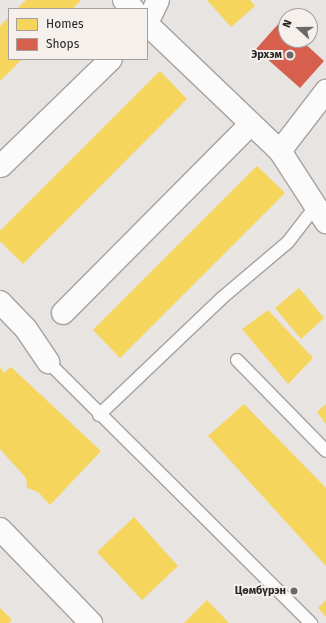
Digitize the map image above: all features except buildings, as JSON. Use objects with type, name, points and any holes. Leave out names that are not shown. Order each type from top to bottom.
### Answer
[{"type":"street","points":[[124,0],[131,8]]},
{"type":"street","points":[[148,22],[158,0]]},
{"type":"street","points":[[148,25],[250,125],[280,152],[320,214]]},
{"type":"street","points":[[1,166],[110,60]]},
{"type":"street","points":[[280,152],[326,91]]},
{"type":"street","points":[[63,313],[250,125]]},
{"type":"street","points":[[0,302],[26,329],[48,362]]},
{"type":"street","points":[[0,529],[91,623]]},
{"type":"lane","points":[[99,415],[222,296],[320,214]]},
{"type":"lane","points":[[237,360],[326,451]]},
{"type":"lane","points":[[48,362],[99,415],[312,623]]},
{"type":"place","name":"Эрхэм","points":[[290,55]]},
{"type":"place","name":"Цөмбүрэн","points":[[294,591]]}]
